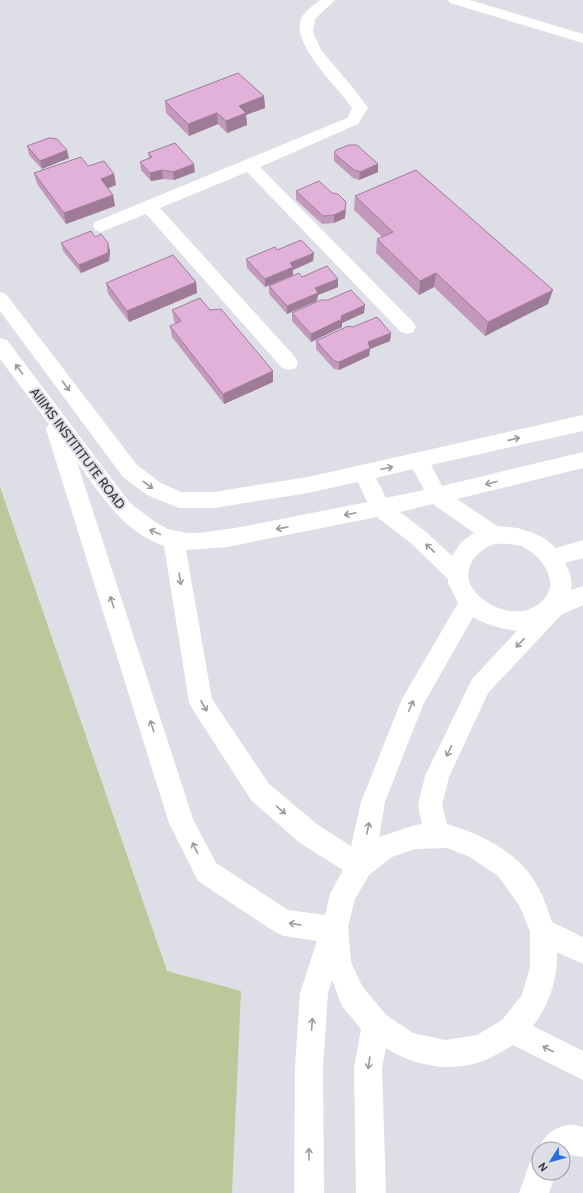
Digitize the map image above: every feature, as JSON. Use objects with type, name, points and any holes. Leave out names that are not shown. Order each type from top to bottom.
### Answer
[{"type":"street","points":[[101,226],[353,121],[360,108],[349,92],[314,51],[306,32],[308,18],[328,0]]},
{"type":"street","points":[[455,0],[583,39]]},
{"type":"street","points":[[249,165],[408,327]]},
{"type":"street","points":[[150,206],[289,363]]},
{"type":"street","points":[[0,298],[130,471],[154,489],[179,500],[214,500],[308,485],[583,423]]},
{"type":"street","name":"AIIIMS INSTITITUTE ROAD","points":[[0,344],[123,509],[148,529],[174,540],[210,541],[380,508],[437,496],[583,460]]},
{"type":"street","points":[[50,412],[182,823],[207,872],[284,923],[334,928]]},
{"type":"street","points":[[419,461],[437,496],[493,536]]},
{"type":"street","points":[[364,473],[380,508],[419,538],[458,575]]},
{"type":"street","points":[[438,837],[430,805],[437,776],[480,686],[553,608],[562,587],[560,572],[553,558],[541,547],[526,539],[510,535],[493,536],[479,540],[467,549],[460,561],[458,575],[461,589],[470,602],[483,613],[499,620],[517,622],[534,619],[553,608],[583,595]]},
{"type":"street","points":[[174,540],[201,702],[260,792],[309,834],[360,866]]},
{"type":"street","points":[[553,558],[583,549]]},
{"type":"street","points":[[309,1193],[309,1068],[314,993],[343,894],[360,866],[373,802],[395,744],[414,699],[470,602]]},
{"type":"street","points":[[334,928],[338,962],[352,996],[376,1025],[408,1046],[445,1054],[481,1048],[512,1030],[534,1002],[544,967],[542,930],[529,896],[507,867],[478,847],[447,836],[415,837],[385,847],[360,866]]},
{"type":"street","points":[[542,930],[583,951]]},
{"type":"street","points":[[371,1193],[368,1068],[376,1025]]},
{"type":"street","points":[[512,1030],[583,1066]]},
{"type":"street","points":[[564,1141],[572,1138],[583,1142]]},
{"type":"street","points":[[534,1193],[538,1181]]},
{"type":"green space","points":[[0,487],[167,971],[241,991],[232,1193],[0,1193]]},
{"type":"building","points":[[238,73],[264,96],[239,106],[246,113],[226,121],[217,113],[188,124],[165,101]]},
{"type":"building","points":[[49,138],[57,139],[67,150],[40,161],[27,146]]},
{"type":"building","points":[[175,143],[194,164],[173,172],[162,170],[150,173],[140,162],[152,157],[148,153]]},
{"type":"building","points":[[349,145],[357,145],[378,164],[360,172],[354,170],[334,153],[336,150]]},
{"type":"building","points":[[81,157],[88,166],[104,161],[114,174],[101,179],[113,195],[64,213],[34,173]]},
{"type":"building","points":[[416,170],[553,290],[488,322],[436,273],[420,281],[377,239],[393,232],[355,196]]},
{"type":"building","points":[[319,181],[332,193],[338,194],[346,202],[345,210],[334,215],[323,216],[296,191]]},
{"type":"building","points":[[91,231],[95,237],[101,234],[108,243],[108,253],[79,265],[61,243]]},
{"type":"building","points":[[301,240],[314,253],[290,263],[293,267],[265,279],[246,259],[275,247],[277,250]]},
{"type":"building","points":[[173,255],[196,282],[127,311],[106,283]]},
{"type":"building","points":[[327,266],[338,279],[315,288],[318,293],[287,306],[269,286],[299,273],[302,277]]},
{"type":"building","points":[[351,290],[365,305],[341,316],[342,319],[311,334],[292,313],[321,300],[328,300]]},
{"type":"building","points":[[200,298],[210,310],[221,309],[273,371],[223,394],[170,326],[181,321],[172,310]]},
{"type":"building","points":[[377,317],[391,333],[368,342],[370,348],[339,362],[334,361],[316,341],[348,326],[353,327]]}]
